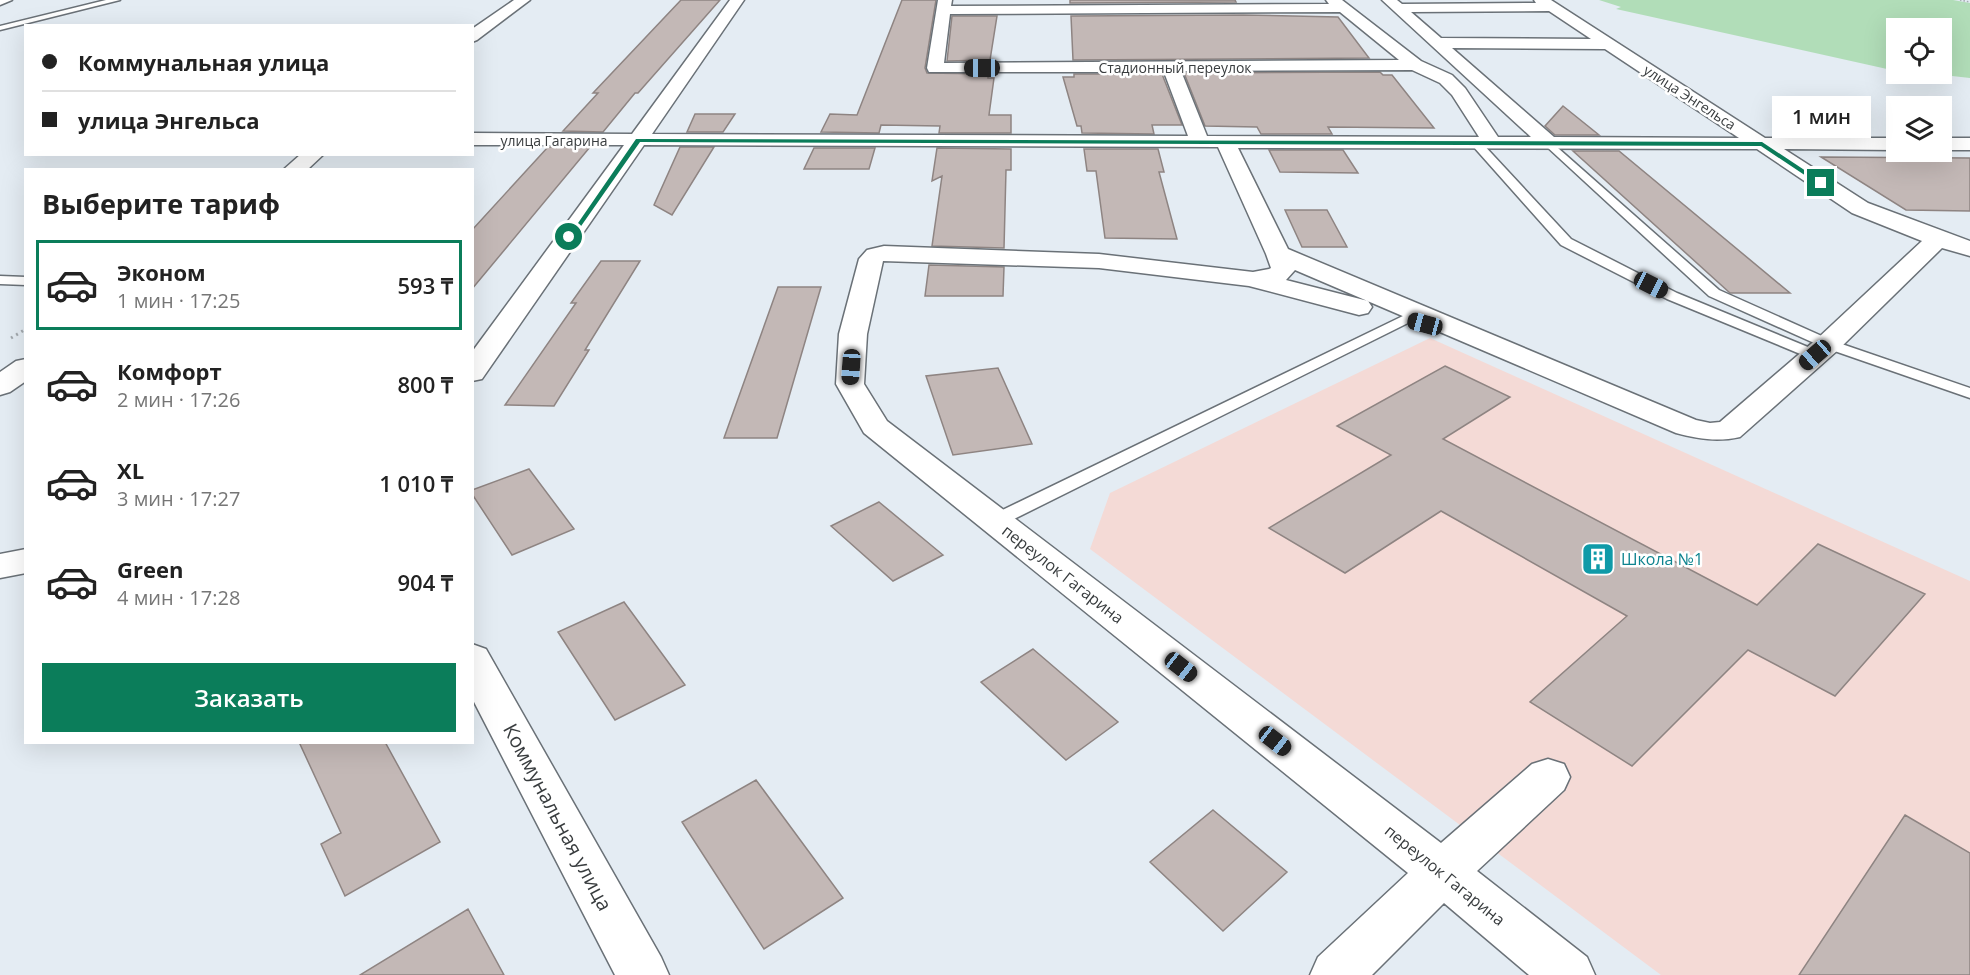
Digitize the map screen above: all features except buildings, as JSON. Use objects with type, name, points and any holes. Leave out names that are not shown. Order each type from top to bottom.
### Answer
[{"type":"street","points":[[474,36],[523,0]]},
{"type":"street","points":[[474,370],[737,0]]},
{"type":"street","points":[[1394,4],[1547,3]]},
{"type":"street","name":"улица Энгельса","points":[[1547,3],[1860,208],[1938,239],[1970,249]]},
{"type":"street","points":[[945,5],[1338,4],[1415,65],[1446,79],[1459,92],[1485,143]]},
{"type":"street","points":[[1394,4],[1550,144]]},
{"type":"street","name":"Стадионный переулок","points":[[945,5],[935,68],[1415,65]]},
{"type":"street","points":[[1437,43],[1609,44]]},
{"type":"street","points":[[1172,67],[1200,143]]},
{"type":"street","name":"улица Гагарина","points":[[474,139],[1226,144],[1886,144]]},
{"type":"street","points":[[1226,144],[1284,268],[1274,277],[1253,279]]},
{"type":"street","points":[[1952,144],[1970,144]]},
{"type":"street","points":[[296,168],[311,156]]},
{"type":"street","points":[[1278,254],[1687,427],[1710,432],[1730,430],[1822,349],[1938,239]]},
{"type":"street","name":"переулок Гагарина","points":[[1253,279],[1099,261],[884,253],[875,255],[871,259],[853,334],[850,384],[875,427],[1442,872],[1569,975]]},
{"type":"street","points":[[1253,279],[1463,334]]},
{"type":"street","points":[[0,386],[24,368]]},
{"type":"street","points":[[0,566],[24,561]]},
{"type":"street","name":"Коммунальная улица","points":[[474,663],[643,975]]},
{"type":"street","points":[[1336,975],[1442,872],[1548,777]]},
{"type":"lane","points":[[0,3],[8,0]]},
{"type":"lane","points":[[0,28],[116,0]]},
{"type":"lane","points":[[1485,143],[1566,242],[1672,296],[1822,349],[1970,393]]},
{"type":"lane","points":[[1550,144],[1714,293],[1822,349]]},
{"type":"lane","points":[[0,280],[24,281]]},
{"type":"lane","points":[[995,521],[1405,319]]},
{"type":"path","points":[[1960,0],[1970,2]]},
{"type":"shaded area","points":[[1430,338],[1970,581],[1970,975],[1661,975],[1090,549],[1110,493]]},
{"type":"green space","points":[[1599,0],[1953,0],[1970,3],[1970,78],[1952,76],[1952,18],[1886,18],[1886,69],[1616,9],[1621,7]]},
{"type":"place","name":"Школа №1","points":[[1598,559]]},
{"type":"route","points":[[569,237],[638,140],[1226,144],[1762,144],[1821,183]]}]
